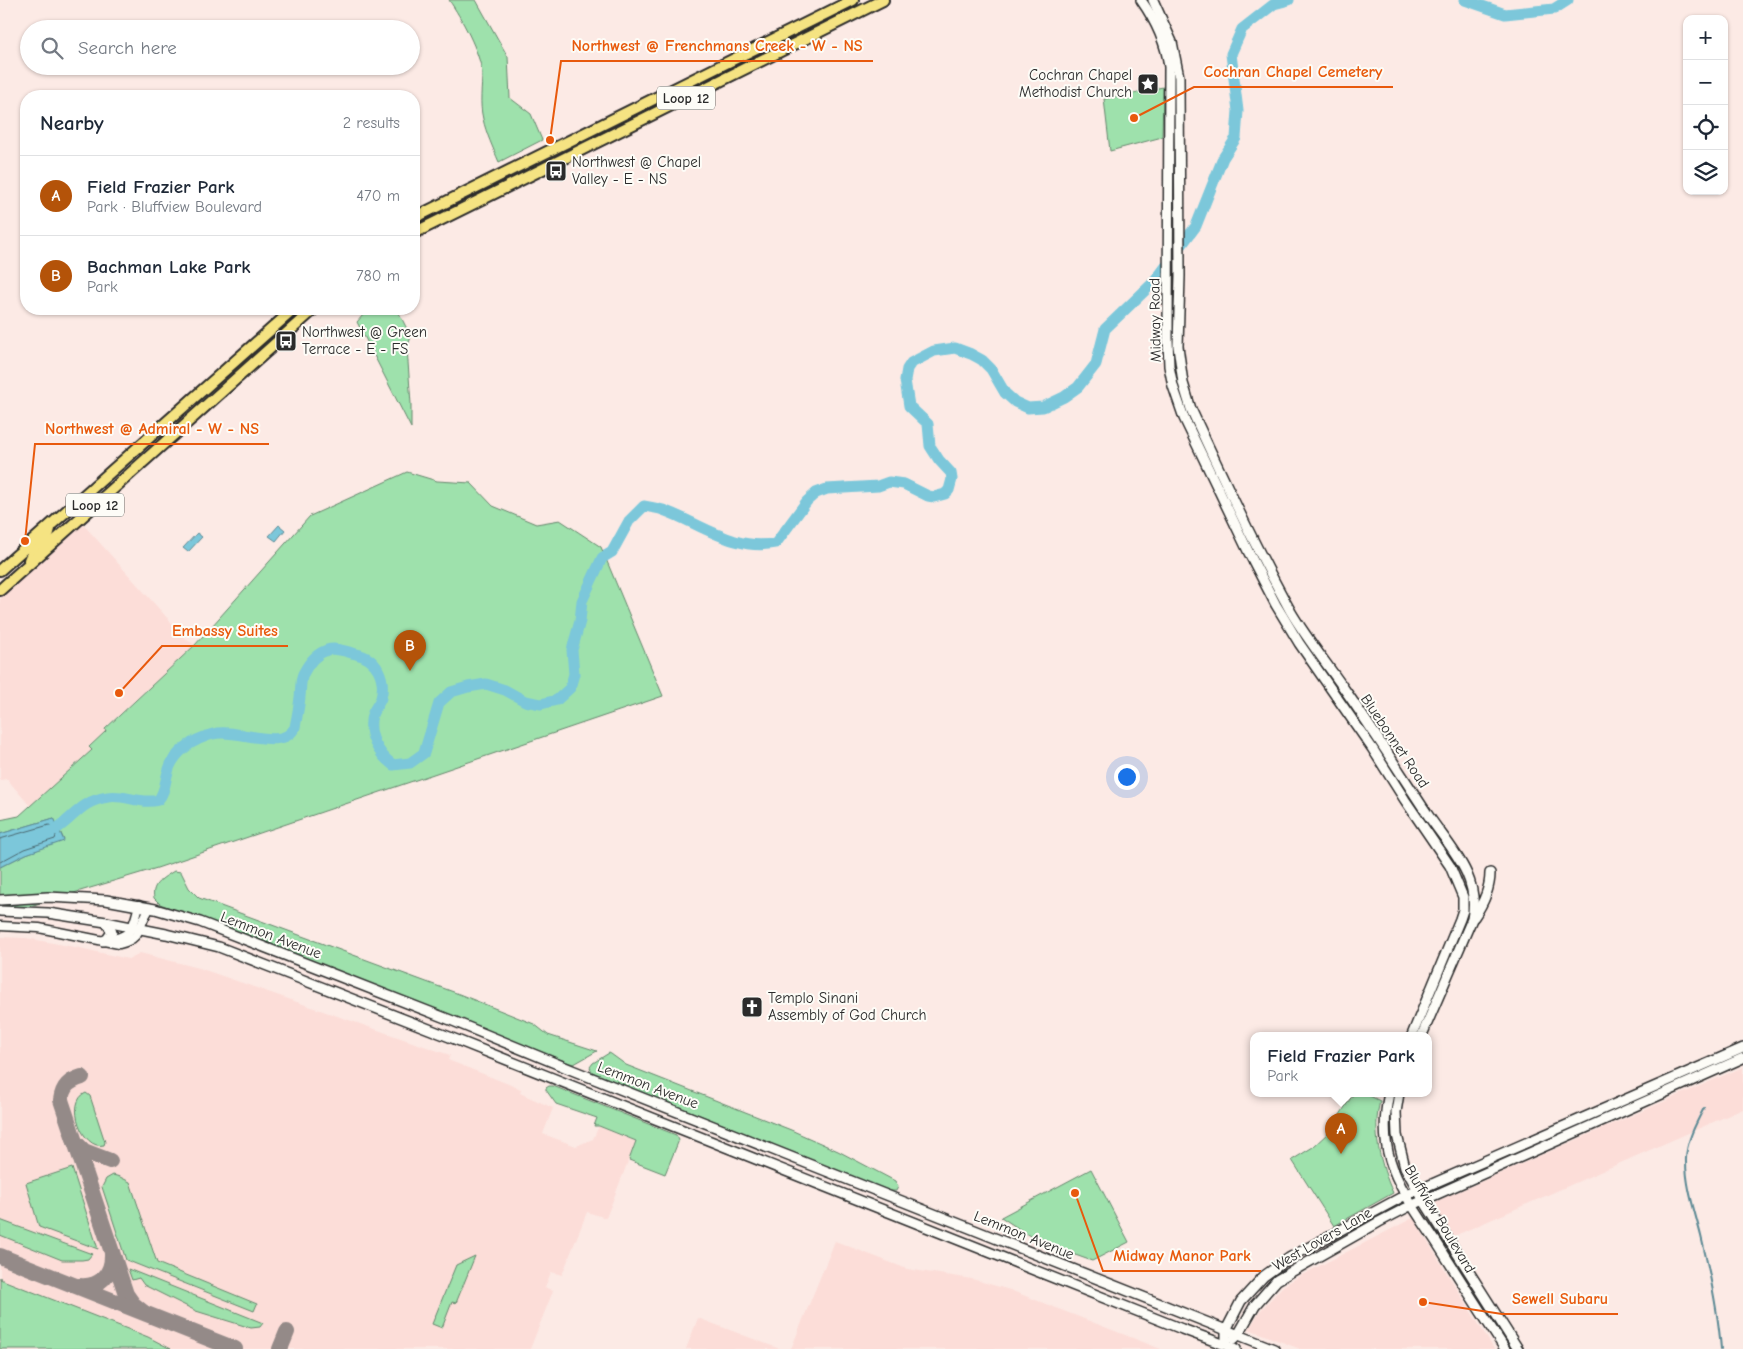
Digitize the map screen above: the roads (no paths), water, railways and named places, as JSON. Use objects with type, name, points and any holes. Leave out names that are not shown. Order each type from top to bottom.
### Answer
[{"type":"main road","name":"Loop 12","points":[[420,214],[853,0]]},
{"type":"main road","name":"Loop 12","points":[[420,230],[871,3],[883,0]]},
{"type":"main road","name":"Midway Road","points":[[1153,0],[1172,42],[1177,59],[1180,95],[1178,346],[1183,383],[1191,409],[1266,564],[1292,613]]},
{"type":"main road","name":"Midway Road","points":[[1144,1],[1156,25],[1168,57],[1170,76],[1169,366],[1184,418],[1249,553],[1285,620]]},
{"type":"main road","points":[[1169,149],[1179,148]]},
{"type":"main road","points":[[535,157],[541,169]]},
{"type":"main road","points":[[420,218],[428,225]]},
{"type":"main road","name":"Loop 12","points":[[0,570],[287,315]]},
{"type":"main road","name":"Loop 12","points":[[0,590],[307,315]]},
{"type":"main road","points":[[258,340],[267,350]]},
{"type":"main road","points":[[177,413],[184,425]]},
{"type":"main road","points":[[77,502],[86,513]]},
{"type":"main road","points":[[29,563],[31,554],[49,534],[49,526]]},
{"type":"main road","name":"Bluebonnet Road","points":[[1292,613],[1461,862],[1471,885],[1474,900],[1472,919]]},
{"type":"main road","name":"Bluebonnet Road","points":[[1285,620],[1450,866],[1461,890],[1463,910],[1460,919],[1413,1032]]},
{"type":"main road","points":[[1423,1032],[1472,919],[1486,895],[1490,882],[1490,873]]},
{"type":"main road","name":"Lemmon Avenue","points":[[0,900],[48,896],[106,900],[139,905],[200,922],[1274,1349]]},
{"type":"main road","name":"Lemmon Avenue","points":[[0,911],[48,913],[106,922],[219,947],[1236,1349]]},
{"type":"main road","points":[[103,941],[108,939],[112,932],[106,922]]},
{"type":"main road","points":[[448,1036],[453,1021]]},
{"type":"main road","name":"West Lovers Lane","points":[[1226,1345],[1238,1335],[1255,1304],[1277,1280],[1379,1222],[1743,1048]]},
{"type":"main road","name":"West Lovers Lane","points":[[1226,1345],[1226,1330],[1242,1301],[1253,1286],[1276,1266],[1379,1208],[1743,1058]]},
{"type":"main road","name":"Bluffview Boulevard","points":[[1388,1097],[1384,1130],[1386,1147],[1395,1175],[1412,1206],[1504,1349]]},
{"type":"main road","name":"Bluffview Boulevard","points":[[1398,1097],[1396,1112],[1400,1150],[1405,1167],[1418,1191],[1518,1349]]},
{"type":"main road","points":[[1465,1286],[1475,1280]]},
{"type":"street","points":[[0,926],[39,928],[114,944],[125,943],[132,940],[136,928],[139,905]]},
{"type":"street","points":[[136,928],[150,908]]},
{"type":"water","points":[[279,525],[285,530],[276,541],[269,536]]},
{"type":"water","points":[[197,533],[202,537],[188,552],[183,548]]},
{"type":"water","points":[[54,818],[64,841],[26,854],[0,867],[0,834]]},
{"type":"waterway","points":[[44,834],[57,828],[80,809],[99,799],[114,796],[145,801],[158,800],[162,794],[174,758],[185,747],[206,736],[223,733],[270,739],[280,738],[289,734],[295,727],[303,674],[312,660],[330,649],[338,649],[363,656],[374,664],[378,670],[381,676],[382,691],[381,698],[372,715],[372,736],[378,749],[393,765],[410,763],[424,753],[439,703],[451,692],[486,684],[505,690],[525,701],[541,704],[557,700],[570,688],[574,674],[572,650],[580,621],[582,601],[602,558],[612,552],[629,521],[644,506],[663,510],[732,540],[761,545],[776,543],[807,501],[816,493],[827,489],[878,486],[889,482],[904,484],[928,496],[934,497],[945,494],[949,490],[952,479],[951,473],[930,446],[928,424],[909,406],[905,380],[907,369],[911,363],[934,351],[955,348],[971,354],[982,360],[991,369],[1005,393],[1015,402],[1028,408],[1043,407],[1064,397],[1078,387],[1096,364],[1105,329],[1155,281],[1196,226],[1223,158],[1236,138],[1238,111],[1231,54],[1242,29],[1274,4],[1289,0]]},
{"type":"waterway","points":[[1465,0],[1505,14],[1554,9],[1568,0]]},
{"type":"waterway","points":[[1704,1108],[1689,1141],[1686,1155],[1686,1171],[1713,1292],[1721,1349]]},
{"type":"place","name":"Cochran Chapel Methodist Church","points":[[1148,84]]},
{"type":"place","name":"Cochran Chapel Cemetery","points":[[1134,118]]},
{"type":"place","name":"Northwest @ Frenchmans Creek - W - NS","points":[[550,140]]},
{"type":"place","name":"Northwest @ Chapel Valley - E - NS","points":[[556,171]]},
{"type":"place","name":"Northwest @ Green Terrace - E - FS","points":[[286,341]]},
{"type":"place","name":"Northwest @ Admiral - W - NS","points":[[25,541]]},
{"type":"place","name":"Bachman Lake Park","points":[[410,671]]},
{"type":"place","name":"Embassy Suites","points":[[119,693]]},
{"type":"place","name":"Templo Sinani Assembly of God Church","points":[[752,1007]]},
{"type":"place","name":"Field Frazier Park","points":[[1341,1154]]},
{"type":"place","name":"Midway Manor Park","points":[[1075,1193]]},
{"type":"place","name":"Sewell Subaru","points":[[1423,1302]]}]
